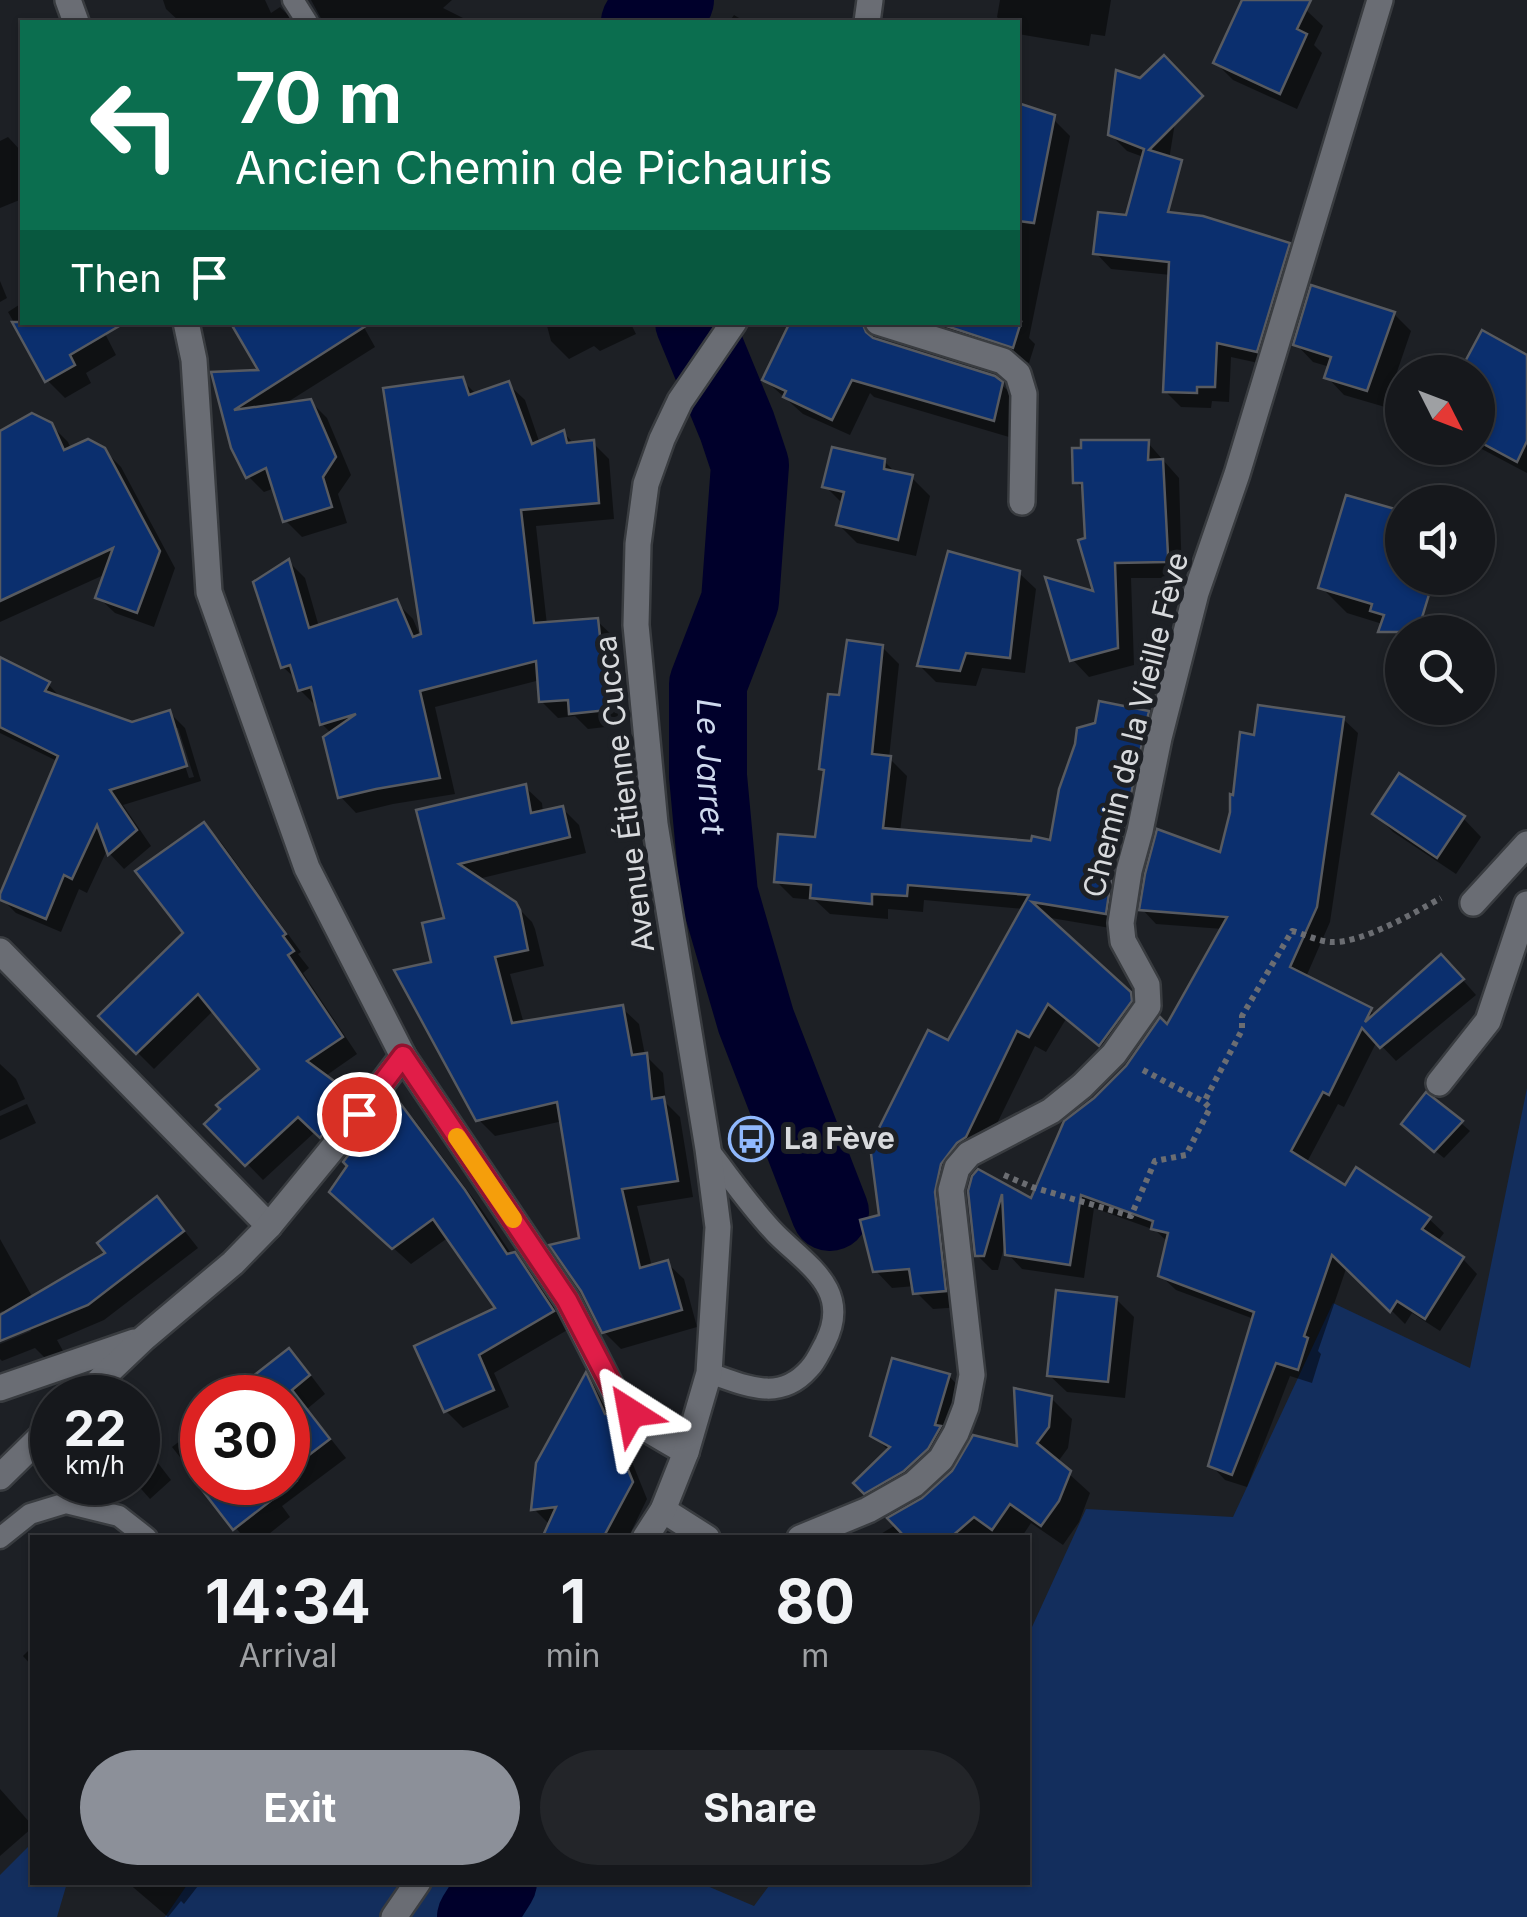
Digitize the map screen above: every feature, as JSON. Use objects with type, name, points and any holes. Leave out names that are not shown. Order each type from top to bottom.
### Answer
[{"type":"street","name":"Chemin de la Vieille Fève","points":[[808,1535],[868,1510],[914,1484],[940,1459],[956,1433],[972,1375],[951,1190],[957,1168],[969,1154],[1051,1111],[1082,1086],[1114,1054],[1148,1006],[1147,986],[1123,941],[1121,923],[1129,871],[1196,593],[1237,474],[1380,0]]},
{"type":"street","points":[[187,325],[194,360],[209,592],[307,868],[403,1056],[567,1300],[618,1398],[645,1428],[686,1452]]},
{"type":"street","name":"Avenue Étienne Cucca","points":[[647,1535],[662,1510],[686,1452],[709,1373],[718,1227],[655,824],[636,626],[638,544],[646,484],[662,439],[680,401],[731,325]]},
{"type":"street","points":[[888,325],[1003,361],[1018,374],[1024,394],[1022,502]]},
{"type":"street","points":[[1474,902],[1527,844]]},
{"type":"street","points":[[1439,1083],[1488,1021],[1527,904]]},
{"type":"street","points":[[0,951],[269,1226]]},
{"type":"street","points":[[105,1375],[233,1263],[269,1226],[403,1056]]},
{"type":"street","points":[[0,1388],[144,1338]]},
{"type":"street","points":[[0,1477],[30,1448]]},
{"type":"street","points":[[662,1510],[702,1535]]},
{"type":"street","points":[[394,1917],[416,1885]]},
{"type":"lane","points":[[708,1149],[776,1234],[818,1272],[828,1288],[834,1314],[829,1334],[812,1366],[798,1380],[778,1389],[753,1388],[709,1373]]},
{"type":"lane","points":[[0,1538],[30,1514],[66,1503],[119,1516],[143,1535]]},
{"type":"path","points":[[1204,1102],[1242,1030],[1242,1016],[1292,931],[1330,942],[1354,940],[1446,896]]},
{"type":"path","points":[[1006,1176],[1132,1216],[1154,1161],[1186,1155],[1210,1108],[1114,1054]]},
{"type":"shaded area","points":[[1527,1088],[1527,1917],[165,1917],[187,1885],[705,1885],[754,1906],[770,1885],[1030,1885],[1030,1628],[1086,1509],[1233,1517],[1333,1303],[1470,1368]]},
{"type":"shaded area","points":[[30,1845],[30,1885],[66,1885],[57,1917],[0,1917],[0,1875]]},
{"type":"building","points":[[1242,0],[1311,0],[1297,29],[1307,34],[1280,94],[1213,63]]},
{"type":"building","points":[[1164,55],[1203,96],[1149,150],[1182,160],[1168,212],[1203,216],[1290,243],[1257,352],[1217,343],[1215,387],[1197,387],[1197,393],[1163,392],[1169,262],[1093,254],[1098,212],[1126,215],[1144,149],[1108,135],[1116,70],[1140,78]]},
{"type":"building","points":[[1020,104],[1055,115],[1034,223],[1020,221]]},
{"type":"building","points":[[1311,285],[1395,312],[1367,391],[1324,378],[1331,357],[1293,345]]},
{"type":"building","points":[[12,322],[121,325],[70,355],[75,365],[45,382]]},
{"type":"building","points":[[1021,322],[1013,348],[943,325]]},
{"type":"building","points":[[232,325],[367,325],[234,410],[311,399],[336,457],[323,477],[332,507],[283,522],[266,468],[246,478],[231,448],[211,372],[258,370]]},
{"type":"building","points":[[789,325],[863,325],[873,338],[995,376],[1003,382],[994,421],[852,380],[832,420],[783,397],[786,391],[762,380]]},
{"type":"building","points":[[1482,330],[1527,355],[1527,441],[1517,462],[1495,450],[1495,355],[1469,355]]},
{"type":"building","points":[[463,377],[469,395],[509,381],[532,444],[564,430],[567,443],[594,440],[599,503],[521,510],[534,623],[598,618],[608,710],[569,714],[568,700],[539,702],[536,661],[420,691],[440,778],[338,798],[323,737],[356,714],[320,725],[311,687],[298,691],[290,665],[281,668],[253,582],[289,559],[309,628],[397,599],[413,637],[421,634],[383,388]]},
{"type":"building","points":[[32,413],[52,423],[64,450],[88,439],[105,448],[160,551],[137,613],[95,598],[113,548],[0,601],[0,431]]},
{"type":"building","points":[[1081,440],[1149,440],[1148,460],[1163,459],[1168,555],[1167,562],[1115,563],[1118,648],[1070,661],[1045,577],[1093,591],[1078,540],[1085,538],[1082,483],[1073,483],[1072,448],[1081,448]]},
{"type":"building","points":[[832,447],[885,459],[884,469],[913,475],[898,540],[836,525],[844,492],[822,487]]},
{"type":"building","points":[[1346,495],[1385,506],[1385,595],[1429,595],[1423,615],[1385,615],[1385,632],[1378,632],[1384,615],[1370,611],[1372,604],[1318,588]]},
{"type":"building","points":[[948,551],[1020,571],[1010,658],[966,653],[960,671],[917,666]]},
{"type":"building","points":[[847,640],[883,645],[872,754],[891,756],[883,828],[1050,840],[1059,789],[1077,728],[1095,723],[1099,701],[1149,711],[1106,914],[1032,902],[1131,992],[1132,1001],[1099,1046],[1048,1004],[1029,1037],[1017,1031],[966,1137],[941,1164],[935,1192],[946,1291],[913,1294],[909,1269],[873,1272],[860,1220],[879,1215],[870,1146],[928,1030],[948,1040],[1029,895],[908,885],[907,896],[872,894],[872,904],[810,898],[811,885],[774,882],[778,834],[815,837],[828,694],[839,695]]},
{"type":"building","points":[[0,657],[50,682],[45,691],[132,722],[170,710],[187,766],[110,790],[137,830],[108,855],[97,825],[72,879],[64,875],[46,919],[0,900],[58,756],[0,727]]},
{"type":"building","points":[[1258,705],[1344,717],[1317,907],[1290,967],[1372,1008],[1365,1022],[1441,954],[1464,979],[1380,1048],[1362,1028],[1329,1095],[1323,1092],[1291,1151],[1345,1185],[1356,1167],[1431,1217],[1422,1229],[1464,1257],[1425,1319],[1397,1301],[1390,1312],[1332,1255],[1304,1336],[1308,1338],[1298,1370],[1276,1363],[1232,1475],[1208,1466],[1254,1312],[1158,1276],[1168,1233],[1151,1229],[1153,1221],[1081,1195],[1070,1265],[1005,1255],[1002,1194],[984,1256],[975,1256],[968,1191],[978,1169],[1031,1198],[1064,1121],[1126,1066],[1160,1017],[1167,1024],[1227,917],[1139,910],[1157,829],[1220,852],[1230,812],[1230,794],[1233,795],[1240,732],[1254,735]]},
{"type":"building","points":[[1399,773],[1465,816],[1437,858],[1372,814]]},
{"type":"building","points":[[526,784],[531,813],[563,806],[570,837],[459,864],[516,902],[520,910],[528,950],[495,957],[512,1023],[623,1005],[632,1055],[647,1053],[652,1099],[664,1097],[678,1181],[622,1189],[640,1268],[668,1260],[682,1310],[602,1333],[581,1291],[549,1245],[579,1238],[557,1102],[476,1121],[394,970],[431,962],[422,923],[444,918],[416,810]]},
{"type":"building","points":[[204,822],[286,934],[283,936],[294,951],[288,955],[343,1037],[307,1061],[353,1095],[320,1138],[298,1117],[245,1166],[204,1124],[220,1109],[216,1105],[259,1069],[198,994],[136,1054],[98,1016],[183,933],[135,871]]},
{"type":"building","points":[[1426,1092],[1463,1121],[1434,1152],[1401,1124]]},
{"type":"building","points":[[397,1099],[507,1254],[515,1252],[554,1311],[479,1355],[494,1390],[444,1412],[414,1346],[495,1308],[433,1219],[392,1249],[329,1192],[347,1166],[343,1162],[379,1115],[383,1118]]},
{"type":"building","points":[[157,1196],[184,1231],[88,1305],[0,1341],[0,1315],[105,1253],[97,1243]]},
{"type":"building","points":[[1056,1290],[1117,1297],[1108,1382],[1047,1376]]},
{"type":"building","points":[[289,1348],[310,1375],[254,1375]]},
{"type":"building","points":[[892,1358],[950,1374],[935,1425],[941,1426],[928,1449],[904,1471],[864,1494],[853,1483],[890,1447],[870,1436]]},
{"type":"building","points":[[586,1372],[605,1414],[627,1432],[616,1440],[633,1482],[605,1535],[543,1535],[556,1507],[531,1510],[536,1463]]},
{"type":"building","points":[[1014,1388],[1052,1396],[1049,1427],[1037,1443],[1071,1471],[1059,1501],[1041,1526],[1010,1504],[992,1530],[974,1517],[953,1535],[903,1535],[887,1518],[922,1498],[952,1471],[973,1435],[1017,1446]]},
{"type":"building","points":[[310,1413],[330,1439],[310,1454]]},
{"type":"building","points":[[214,1505],[265,1505],[233,1530]]},
{"type":"waterway","name":"Le Jarret","points":[[643,20],[675,0]]},
{"type":"waterway","name":"Le Jarret","points":[[695,325],[750,465],[740,601],[708,684],[708,776],[719,894],[756,1021],[830,1212]]},
{"type":"waterway","name":"Le Jarret","points":[[476,1917],[496,1885]]},
{"type":"slow traffic","points":[[457,1137],[513,1219]]},
{"type":"place","name":"La Fève","points":[[751,1139]]},
{"type":"route","points":[[359,1114],[403,1056],[567,1300],[618,1398],[631,1413]]}]
